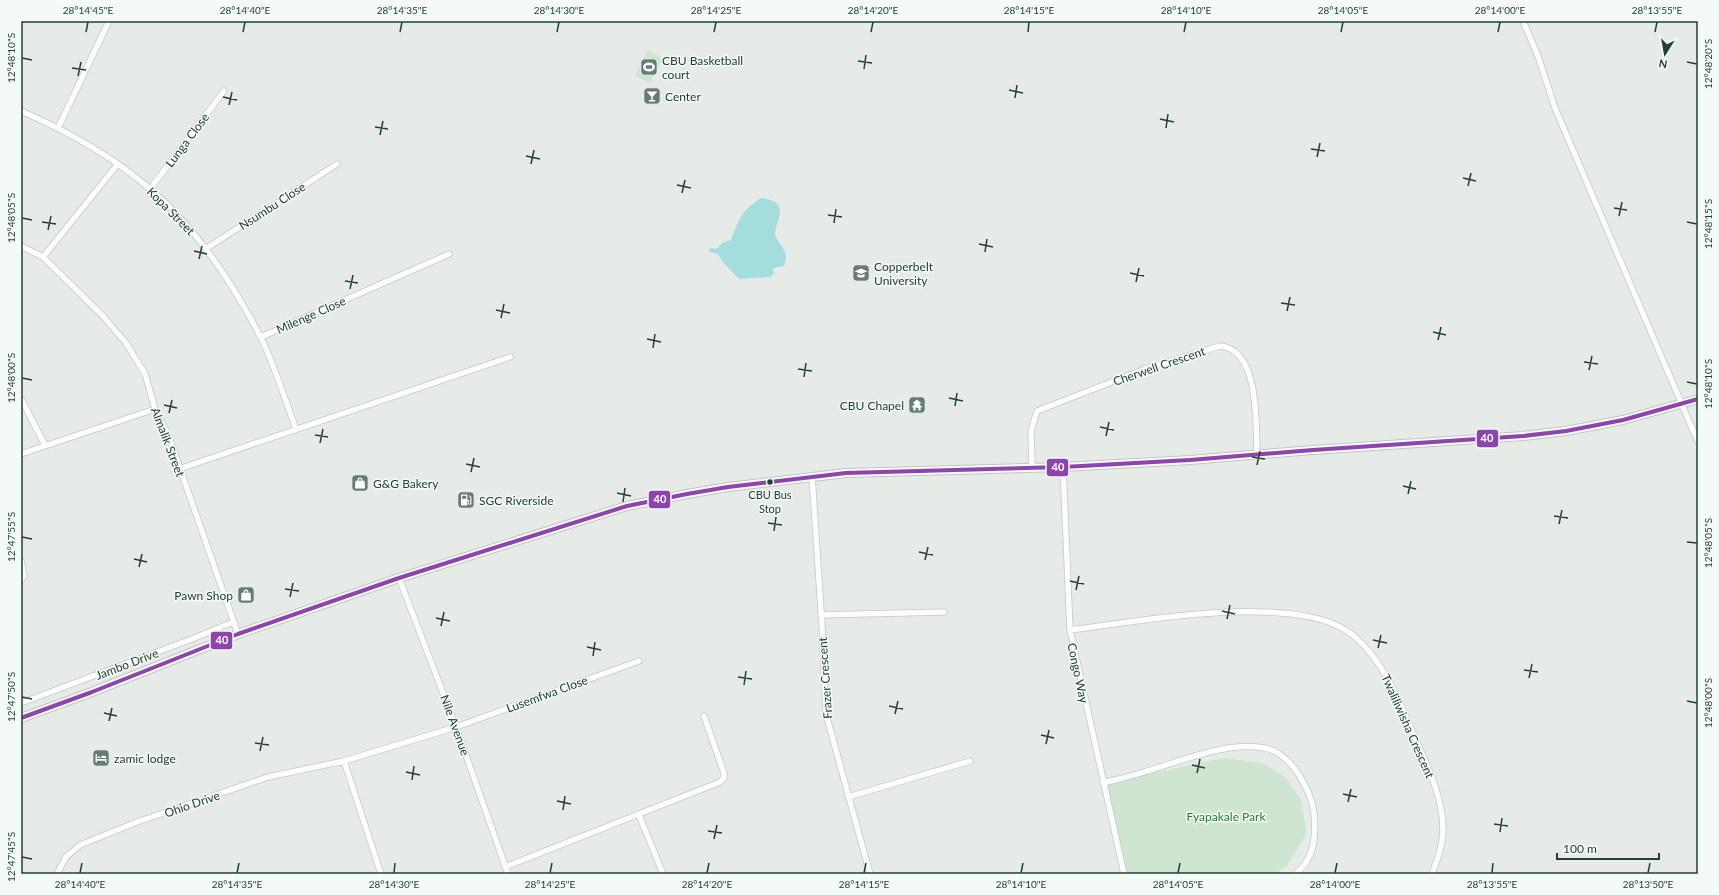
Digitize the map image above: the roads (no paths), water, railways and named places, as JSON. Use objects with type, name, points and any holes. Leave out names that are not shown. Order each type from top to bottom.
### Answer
[{"type":"main road","name":"Jambo Drive","points":[[21,718],[92,692],[238,634],[399,578],[627,506],[728,487],[846,473],[1063,467],[1523,436],[1566,431],[1623,420],[1682,405],[1698,399]]},
{"type":"street","points":[[58,128],[109,21]]},
{"type":"street","points":[[1523,21],[1555,108],[1698,442]]},
{"type":"street","name":"Lunga Close","points":[[150,189],[224,91]]},
{"type":"street","name":"Kopa Street","points":[[21,111],[58,128],[117,165],[150,189],[207,248],[260,337],[296,429]]},
{"type":"street","name":"Nsumbu Close","points":[[207,248],[336,164]]},
{"type":"street","points":[[42,257],[117,165]]},
{"type":"street","name":"Almalik Street","points":[[21,246],[42,257],[102,315],[126,343],[145,374],[155,409],[168,437],[238,634]]},
{"type":"street","name":"Milenge Close","points":[[260,337],[449,254]]},
{"type":"street","name":"Cherwell Crescent","points":[[1032,468],[1031,431],[1037,411],[1145,369],[1220,346],[1227,346],[1233,350],[1246,367],[1254,400],[1257,455]]},
{"type":"street","points":[[179,469],[510,357]]},
{"type":"street","points":[[21,399],[45,444]]},
{"type":"street","points":[[21,454],[45,444],[155,409]]},
{"type":"street","name":"Congo Way","points":[[1063,467],[1070,630],[1124,874]]},
{"type":"street","name":"Frazer Crescent","points":[[812,476],[826,714],[870,874]]},
{"type":"street","points":[[21,561],[24,576],[21,580]]},
{"type":"street","name":"Nile Avenue","points":[[399,578],[456,727],[508,874]]},
{"type":"street","name":"Twaliliwisha Crescent","points":[[1070,630],[1200,614],[1270,611],[1302,615],[1332,623],[1353,634],[1385,672],[1406,716],[1438,792],[1443,831],[1441,848],[1432,874]]},
{"type":"street","points":[[821,615],[944,612]]},
{"type":"street","name":"Jambo Drive","points":[[21,703],[164,650],[233,622]]},
{"type":"street","name":"Lusemfwa Close","points":[[344,761],[456,727],[639,661]]},
{"type":"street","points":[[506,867],[720,782],[724,778],[724,773],[704,716]]},
{"type":"street","points":[[1103,782],[1147,772],[1206,753],[1242,747],[1269,749],[1290,763],[1301,777],[1314,810],[1315,832],[1310,857],[1302,868],[1295,874]]},
{"type":"street","points":[[344,761],[381,874]]},
{"type":"street","name":"Ohio Drive","points":[[57,874],[66,857],[80,845],[130,825],[268,777],[344,761]]},
{"type":"street","points":[[848,797],[970,761]]},
{"type":"street","points":[[639,815],[663,874]]},
{"type":"water","points":[[762,198],[777,203],[779,207],[780,211],[775,234],[784,249],[786,260],[784,266],[773,268],[774,273],[771,277],[739,279],[722,261],[718,254],[710,252],[709,250],[710,248],[717,249],[722,243],[731,240],[739,221],[746,210]]},
{"type":"place","name":"CBU Basketball court","points":[[649,67]]},
{"type":"place","name":"Center","points":[[652,96]]},
{"type":"place","name":"Copperbelt University","points":[[861,273]]},
{"type":"place","name":"CBU Chapel","points":[[917,405]]},
{"type":"place","name":"CBU Bus Stop","points":[[770,482]]},
{"type":"place","name":"G&G Bakery","points":[[360,483]]},
{"type":"place","name":"SGC Riverside","points":[[466,500]]},
{"type":"place","name":"Pawn Shop","points":[[246,595]]},
{"type":"place","name":"zamic lodge","points":[[101,758]]},
{"type":"park label","name":"Fyapakale Park","points":[[1226,816]]}]
